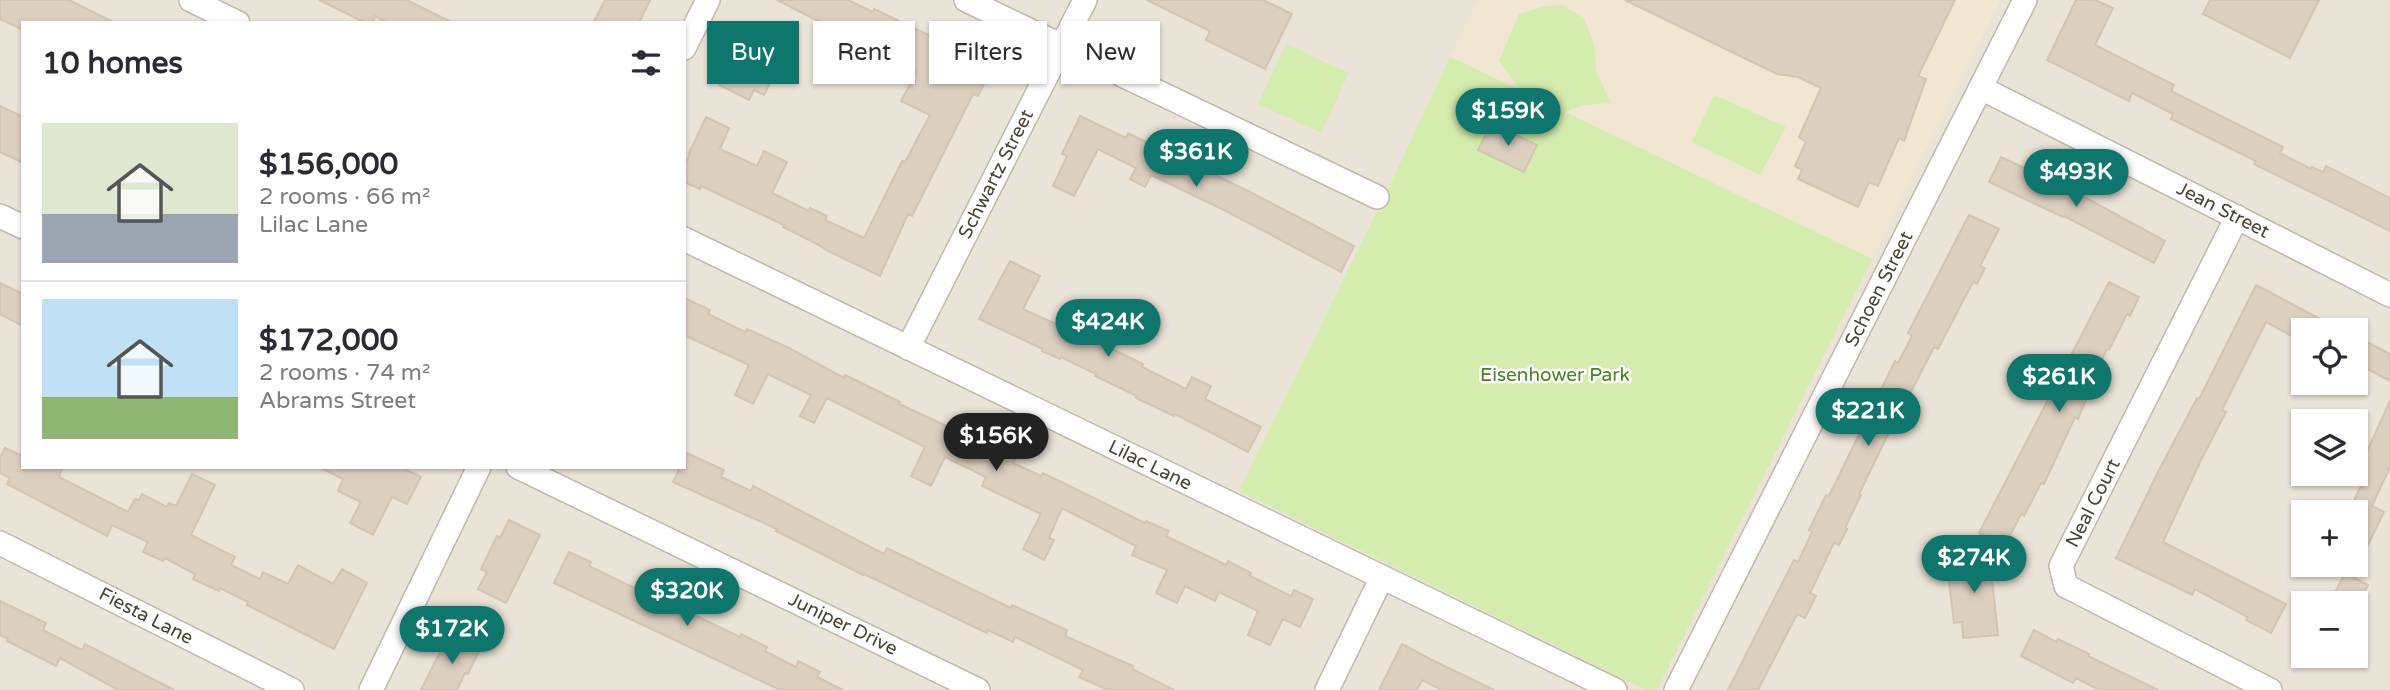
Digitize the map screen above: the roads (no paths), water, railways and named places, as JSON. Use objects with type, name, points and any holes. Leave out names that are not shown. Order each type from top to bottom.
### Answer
[{"type":"street","points":[[191,0],[234,21]]},
{"type":"street","points":[[686,44],[708,0]]},
{"type":"street","points":[[966,0],[1061,46]]},
{"type":"street","name":"Schwartz Street","points":[[1074,21],[1085,0]]},
{"type":"street","name":"Schoen Street","points":[[1676,690],[2025,0]]},
{"type":"street","name":"Schwartz Street","points":[[908,348],[1061,46]]},
{"type":"street","points":[[1141,84],[1377,197]]},
{"type":"street","name":"Jean Street","points":[[1981,88],[2390,295]]},
{"type":"street","points":[[0,216],[21,226]]},
{"type":"street","name":"Neal Court","points":[[2237,217],[2061,566],[2066,586],[2270,690]]},
{"type":"street","name":"Lilac Lane","points":[[686,240],[1615,690]]},
{"type":"street","points":[[371,690],[478,469]]},
{"type":"street","name":"Juniper Drive","points":[[522,469],[978,690]]},
{"type":"street","name":"Fiesta Lane","points":[[0,543],[292,690]]},
{"type":"street","points":[[1327,690],[1382,577]]},
{"type":"park label","name":"Eisenhower Park","points":[[1555,375]]}]
